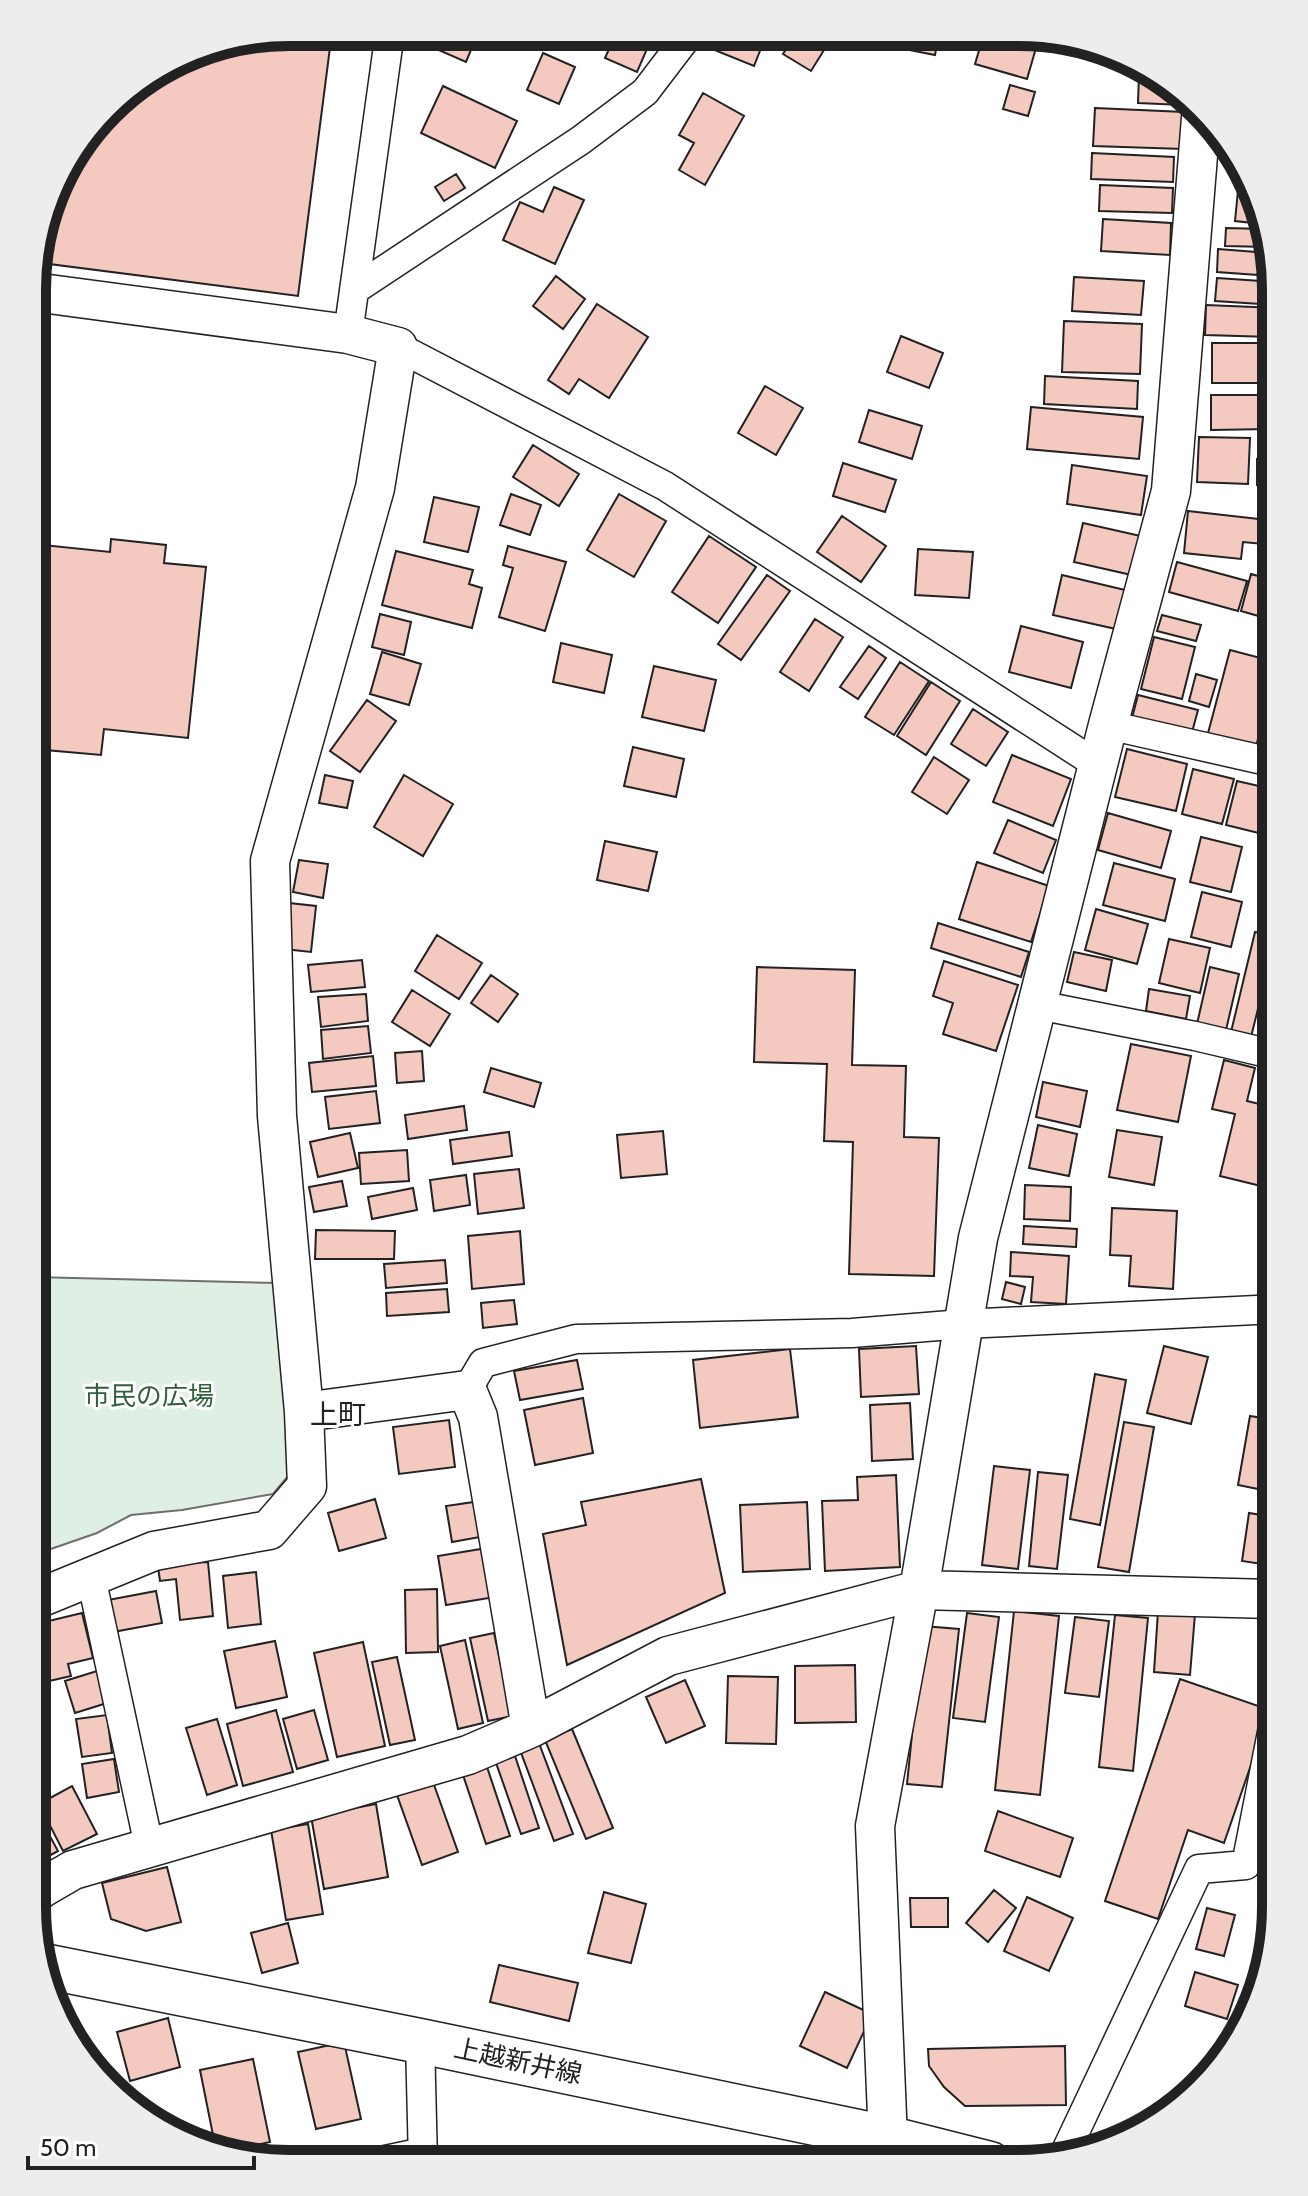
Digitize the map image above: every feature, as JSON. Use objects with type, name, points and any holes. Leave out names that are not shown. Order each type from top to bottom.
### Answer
[{"type":"main road","name":"上越新井線","points":[[54,1968],[420,2041],[884,2150]]},
{"type":"street","points":[[354,290],[581,140],[645,92],[680,46]]},
{"type":"street","points":[[348,334],[388,47]]},
{"type":"street","points":[[888,2150],[875,1826],[919,1590],[978,1238],[1108,725],[1171,491],[1200,128]]},
{"type":"street","points":[[46,294],[348,334],[398,347],[665,486],[1098,765]]},
{"type":"street","points":[[46,1595],[154,1551],[269,1530],[307,1486],[304,1412],[277,1116],[270,861],[375,488],[398,347]]},
{"type":"street","points":[[1108,725],[1262,760]]},
{"type":"street","points":[[1038,1005],[1262,1052]]},
{"type":"street","points":[[467,1390],[483,1363],[576,1339],[852,1333],[963,1324],[1261,1310]]},
{"type":"street","points":[[304,1412],[467,1390]]},
{"type":"street","points":[[467,1390],[478,1417],[531,1728]]},
{"type":"street","points":[[91,1577],[149,1846]]},
{"type":"street","points":[[46,1887],[73,1870],[149,1846],[468,1755],[531,1728],[668,1656],[919,1590],[1261,1599]]},
{"type":"street","points":[[1069,2144],[1199,1869],[1246,1865],[1261,1788]]},
{"type":"street","points":[[420,2041],[423,2150]]},
{"type":"green space","name":"市民の広場","points":[[46,1277],[278,1283],[289,1475],[273,1494],[182,1510],[131,1515],[97,1533],[46,1551]]},
{"type":"building","points":[[648,46],[637,72],[605,58],[610,47]]},
{"type":"building","points":[[713,46],[762,46],[754,66],[712,49]]},
{"type":"building","points":[[788,46],[826,46],[811,71],[783,54]]},
{"type":"building","points":[[890,46],[937,46],[935,55]]},
{"type":"building","points":[[980,46],[1036,48],[1027,79],[975,64]]},
{"type":"building","points":[[273,47],[330,47],[298,296],[48,264],[54,226],[65,196],[87,154],[106,129],[141,96],[168,79],[226,54]]},
{"type":"building","points":[[431,47],[472,47],[466,62]]},
{"type":"building","points":[[543,53],[575,67],[559,104],[527,90]]},
{"type":"building","points":[[1139,78],[1177,105],[1138,103]]},
{"type":"building","points":[[1010,85],[1035,92],[1028,116],[1003,109]]},
{"type":"building","points":[[443,86],[517,121],[495,168],[421,133]]},
{"type":"building","points":[[703,93],[744,116],[705,185],[679,170],[694,143],[679,135]]},
{"type":"building","points":[[1095,108],[1184,112],[1183,149],[1093,146]]},
{"type":"building","points":[[1092,153],[1174,157],[1173,182],[1091,179]]},
{"type":"building","points":[[456,174],[465,188],[444,201],[435,187]]},
{"type":"building","points":[[1100,185],[1173,188],[1172,213],[1099,211]]},
{"type":"building","points":[[554,187],[584,200],[555,264],[503,240],[520,202],[543,212]]},
{"type":"building","points":[[1238,187],[1252,223],[1235,221]]},
{"type":"building","points":[[1103,219],[1171,223],[1170,255],[1101,251]]},
{"type":"building","points":[[1226,228],[1254,229],[1258,247],[1225,246]]},
{"type":"building","points":[[1218,249],[1258,252],[1261,275],[1217,272]]},
{"type":"building","points":[[556,276],[585,299],[563,329],[533,306]]},
{"type":"building","points":[[1074,277],[1144,281],[1141,315],[1072,311]]},
{"type":"building","points":[[1217,278],[1262,281],[1262,304],[1215,301]]},
{"type":"building","points":[[597,304],[648,337],[609,398],[579,379],[569,394],[548,380]]},
{"type":"building","points":[[1206,305],[1262,307],[1262,337],[1205,335]]},
{"type":"building","points":[[1064,321],[1142,324],[1140,374],[1062,372]]},
{"type":"building","points":[[901,336],[943,353],[929,388],[887,372]]},
{"type":"building","points":[[1212,343],[1262,343],[1262,383],[1212,383]]},
{"type":"building","points":[[1045,376],[1138,381],[1137,409],[1044,404]]},
{"type":"building","points":[[765,386],[803,408],[776,455],[738,433]]},
{"type":"building","points":[[1211,395],[1262,395],[1262,429],[1211,430]]},
{"type":"building","points":[[1031,407],[1143,417],[1139,459],[1027,449]]},
{"type":"building","points":[[869,410],[922,426],[912,459],[859,442]]},
{"type":"building","points":[[1199,437],[1250,438],[1248,484],[1197,482]]},
{"type":"building","points":[[533,445],[579,474],[559,506],[513,477]]},
{"type":"building","points":[[1257,459],[1262,459],[1262,485],[1257,485]]},
{"type":"building","points":[[843,463],[896,480],[885,512],[833,496]]},
{"type":"building","points":[[1072,465],[1147,476],[1141,515],[1067,504]]},
{"type":"building","points":[[511,494],[541,505],[530,535],[500,525]]},
{"type":"building","points":[[619,494],[666,521],[634,577],[587,550]]},
{"type":"building","points":[[434,497],[479,507],[468,552],[424,542]]},
{"type":"building","points":[[1188,511],[1262,519],[1262,544],[1243,542],[1241,559],[1184,553]]},
{"type":"building","points":[[842,516],[886,546],[861,582],[817,552]]},
{"type":"building","points":[[1083,523],[1145,537],[1136,576],[1074,562]]},
{"type":"building","points":[[709,536],[756,567],[718,623],[672,592]]},
{"type":"building","points":[[111,539],[166,545],[164,563],[206,567],[188,738],[104,729],[101,755],[46,750],[46,545],[110,552]]},
{"type":"building","points":[[508,546],[566,562],[545,631],[499,617],[513,568],[503,565]]},
{"type":"building","points":[[918,549],[973,552],[969,598],[915,595]]},
{"type":"building","points":[[396,551],[473,570],[469,584],[482,588],[472,628],[382,605]]},
{"type":"building","points":[[1177,562],[1247,581],[1238,611],[1169,592]]},
{"type":"building","points":[[1251,574],[1262,577],[1262,617],[1241,611]]},
{"type":"building","points":[[767,575],[790,591],[741,660],[718,644]]},
{"type":"building","points":[[1062,575],[1125,590],[1116,629],[1053,615]]},
{"type":"building","points":[[380,614],[411,622],[404,655],[372,647]]},
{"type":"building","points":[[1162,615],[1201,625],[1196,641],[1157,631]]},
{"type":"building","points":[[815,619],[843,637],[809,691],[780,672]]},
{"type":"building","points":[[1021,626],[1083,642],[1071,688],[1009,672]]},
{"type":"building","points":[[1154,637],[1195,647],[1182,699],[1141,689]]},
{"type":"building","points":[[561,643],[612,655],[604,693],[553,682]]},
{"type":"building","points":[[869,646],[886,658],[858,699],[840,687]]},
{"type":"building","points":[[1230,650],[1262,658],[1262,725],[1255,750],[1207,737]]},
{"type":"building","points":[[382,652],[421,664],[409,705],[370,694]]},
{"type":"building","points":[[900,662],[929,681],[894,735],[865,717]]},
{"type":"building","points":[[654,666],[716,680],[704,731],[642,717]]},
{"type":"building","points":[[1196,674],[1217,680],[1209,707],[1189,701]]},
{"type":"building","points":[[931,682],[960,701],[926,755],[897,736]]},
{"type":"building","points":[[1138,695],[1198,710],[1191,736],[1131,722]]},
{"type":"building","points":[[367,700],[396,721],[360,772],[330,751]]},
{"type":"building","points":[[973,709],[1008,732],[986,766],[951,744]]},
{"type":"building","points":[[633,747],[684,759],[676,797],[624,786]]},
{"type":"building","points":[[1127,749],[1187,764],[1176,811],[1115,797]]},
{"type":"building","points":[[1012,755],[1071,779],[1053,826],[993,802]]},
{"type":"building","points":[[934,757],[969,780],[947,814],[912,792]]},
{"type":"building","points":[[1193,769],[1234,779],[1222,824],[1182,814]]},
{"type":"building","points":[[325,775],[353,781],[347,808],[319,803]]},
{"type":"building","points":[[404,775],[453,804],[423,856],[374,827]]},
{"type":"building","points":[[1237,781],[1262,787],[1262,834],[1226,825]]},
{"type":"building","points":[[1108,813],[1171,831],[1161,868],[1098,850]]},
{"type":"building","points":[[1008,820],[1056,840],[1043,873],[994,853]]},
{"type":"building","points":[[1201,837],[1242,847],[1231,892],[1190,882]]},
{"type":"building","points":[[605,841],[657,852],[648,891],[597,880]]},
{"type":"building","points":[[299,860],[328,864],[323,898],[293,892]]},
{"type":"building","points":[[977,862],[1049,886],[1031,942],[959,919]]},
{"type":"building","points":[[1114,863],[1175,879],[1165,921],[1103,905]]},
{"type":"building","points":[[1202,892],[1242,902],[1231,947],[1191,937]]},
{"type":"building","points":[[289,903],[316,906],[311,952],[284,949]]},
{"type":"building","points":[[1096,909],[1148,924],[1137,964],[1085,950]]},
{"type":"building","points":[[938,923],[1029,952],[1021,977],[931,948]]},
{"type":"building","points":[[1255,932],[1262,933],[1262,994],[1251,1037],[1231,1032]]},
{"type":"building","points":[[437,935],[482,963],[459,999],[415,971]]},
{"type":"building","points":[[1169,939],[1210,948],[1200,993],[1159,983]]},
{"type":"building","points":[[1074,952],[1112,960],[1106,991],[1067,982]]},
{"type":"building","points":[[362,960],[365,987],[311,992],[308,965]]},
{"type":"building","points":[[944,961],[1018,985],[996,1051],[943,1034],[953,1003],[933,996]]},
{"type":"building","points":[[757,967],[855,970],[852,1065],[906,1066],[904,1137],[939,1138],[934,1276],[849,1274],[853,1142],[824,1141],[827,1064],[754,1062]]},
{"type":"building","points":[[1210,967],[1239,974],[1226,1030],[1197,1024]]},
{"type":"building","points":[[491,975],[518,994],[498,1022],[471,1003]]},
{"type":"building","points":[[1149,989],[1190,996],[1186,1019],[1146,1011]]},
{"type":"building","points":[[412,990],[450,1014],[430,1046],[392,1022]]},
{"type":"building","points":[[366,994],[368,1021],[321,1027],[318,997]]},
{"type":"building","points":[[368,1026],[371,1053],[323,1059],[321,1030]]},
{"type":"building","points":[[1131,1044],[1191,1056],[1178,1122],[1117,1110]]},
{"type":"building","points":[[422,1051],[424,1081],[397,1083],[395,1053]]},
{"type":"building","points":[[373,1056],[376,1086],[312,1092],[309,1063]]},
{"type":"building","points":[[1224,1060],[1255,1068],[1247,1101],[1262,1105],[1261,1186],[1220,1176],[1235,1114],[1212,1109]]},
{"type":"building","points":[[491,1068],[541,1083],[534,1107],[484,1092]]},
{"type":"building","points":[[1043,1082],[1087,1091],[1080,1127],[1036,1117]]},
{"type":"building","points":[[376,1091],[380,1123],[329,1129],[325,1097]]},
{"type":"building","points":[[464,1106],[467,1130],[408,1139],[405,1115]]},
{"type":"building","points":[[1038,1125],[1077,1134],[1069,1176],[1029,1168]]},
{"type":"building","points":[[1117,1130],[1162,1137],[1154,1185],[1109,1177]]},
{"type":"building","points":[[663,1131],[667,1174],[621,1178],[617,1135]]},
{"type":"building","points":[[509,1132],[512,1156],[453,1164],[450,1140]]},
{"type":"building","points":[[350,1133],[358,1168],[318,1177],[310,1142]]},
{"type":"building","points":[[407,1150],[409,1181],[361,1184],[359,1153]]},
{"type":"building","points":[[519,1169],[524,1208],[478,1214],[474,1174]]},
{"type":"building","points":[[466,1175],[470,1205],[434,1211],[430,1180]]},
{"type":"building","points":[[342,1181],[347,1206],[314,1212],[309,1187]]},
{"type":"building","points":[[1025,1185],[1071,1187],[1070,1221],[1024,1219]]},
{"type":"building","points":[[413,1188],[417,1210],[372,1219],[368,1197]]},
{"type":"building","points":[[1112,1208],[1177,1211],[1173,1289],[1129,1286],[1131,1256],[1110,1255]]},
{"type":"building","points":[[1024,1226],[1077,1229],[1076,1247],[1023,1244]]},
{"type":"building","points":[[316,1230],[395,1231],[394,1259],[315,1259]]},
{"type":"building","points":[[520,1231],[524,1284],[472,1289],[468,1236]]},
{"type":"building","points":[[1011,1252],[1069,1256],[1066,1304],[1031,1302],[1033,1277],[1010,1276]]},
{"type":"building","points":[[445,1260],[447,1283],[386,1288],[384,1264]]},
{"type":"building","points":[[1006,1282],[1025,1287],[1021,1304],[1002,1299]]},
{"type":"building","points":[[447,1289],[449,1312],[387,1316],[386,1293]]},
{"type":"building","points":[[514,1300],[517,1324],[483,1328],[481,1303]]},
{"type":"building","points":[[916,1346],[919,1394],[861,1397],[859,1349]]},
{"type":"building","points":[[1164,1346],[1208,1357],[1191,1424],[1147,1413]]},
{"type":"building","points":[[790,1349],[798,1417],[700,1428],[693,1360]]},
{"type":"building","points":[[577,1360],[583,1389],[520,1400],[514,1371]]},
{"type":"building","points":[[1095,1374],[1126,1380],[1100,1525],[1070,1519]]},
{"type":"building","points":[[583,1398],[593,1453],[535,1465],[524,1410]]},
{"type":"building","points":[[910,1403],[913,1459],[872,1461],[870,1405]]},
{"type":"building","points":[[1250,1416],[1261,1418],[1261,1490],[1238,1485]]},
{"type":"building","points":[[449,1420],[455,1467],[399,1474],[393,1427]]},
{"type":"building","points":[[1124,1422],[1154,1427],[1129,1572],[1098,1567]]},
{"type":"building","points":[[994,1466],[1030,1470],[1018,1569],[982,1565]]},
{"type":"building","points":[[1038,1472],[1068,1475],[1057,1569],[1029,1566]]},
{"type":"building","points":[[896,1475],[900,1567],[825,1571],[822,1501],[858,1500],[857,1477]]},
{"type":"building","points":[[701,1479],[725,1593],[567,1665],[543,1534],[586,1525],[581,1502]]},
{"type":"building","points":[[375,1499],[386,1538],[339,1551],[328,1513]]},
{"type":"building","points":[[474,1502],[480,1537],[452,1542],[446,1506]]},
{"type":"building","points":[[807,1502],[810,1569],[743,1572],[740,1505]]},
{"type":"building","points":[[1249,1513],[1261,1515],[1261,1564],[1242,1561]]},
{"type":"building","points":[[487,1548],[495,1597],[446,1605],[438,1556]]},
{"type":"building","points":[[157,1560],[208,1562],[213,1616],[180,1620],[176,1579],[160,1581]]},
{"type":"building","points":[[256,1572],[261,1624],[228,1628],[223,1576]]},
{"type":"building","points":[[437,1589],[438,1652],[406,1653],[405,1590]]},
{"type":"building","points":[[156,1591],[162,1623],[113,1632],[108,1600]]},
{"type":"building","points":[[1014,1611],[1059,1616],[1040,1795],[995,1790]]},
{"type":"building","points":[[1158,1611],[1195,1614],[1190,1675],[1154,1672]]},
{"type":"building","points":[[82,1613],[93,1658],[68,1664],[71,1676],[46,1682],[46,1622]]},
{"type":"building","points":[[967,1613],[999,1617],[985,1722],[953,1718]]},
{"type":"building","points":[[1115,1615],[1148,1618],[1133,1771],[1099,1767]]},
{"type":"building","points":[[1075,1617],[1109,1621],[1099,1697],[1065,1693]]},
{"type":"building","points":[[923,1626],[959,1629],[942,1787],[907,1784]]},
{"type":"building","points":[[494,1633],[512,1716],[488,1721],[470,1638]]},
{"type":"building","points":[[465,1640],[483,1723],[458,1729],[440,1646]]},
{"type":"building","points":[[275,1641],[287,1697],[236,1708],[224,1651]]},
{"type":"building","points":[[363,1642],[385,1746],[337,1757],[314,1653]]},
{"type":"building","points":[[397,1657],[415,1740],[390,1745],[372,1662]]},
{"type":"building","points":[[855,1665],[856,1722],[795,1723],[795,1666]]},
{"type":"building","points":[[97,1671],[107,1703],[75,1713],[65,1681]]},
{"type":"building","points":[[728,1676],[778,1677],[776,1744],[726,1743]]},
{"type":"building","points":[[1180,1679],[1261,1707],[1261,1736],[1224,1843],[1188,1830],[1158,1919],[1105,1901]]},
{"type":"building","points":[[685,1680],[705,1726],[666,1743],[646,1697]]},
{"type":"building","points":[[276,1710],[293,1772],[243,1786],[227,1724]]},
{"type":"building","points":[[314,1710],[328,1760],[297,1769],[283,1719]]},
{"type":"building","points":[[107,1715],[112,1753],[82,1757],[76,1719]]},
{"type":"building","points":[[217,1719],[237,1785],[207,1795],[186,1728]]},
{"type":"building","points":[[572,1729],[613,1828],[586,1839],[545,1740]]},
{"type":"building","points":[[539,1743],[573,1834],[554,1841],[520,1750]]},
{"type":"building","points":[[514,1753],[539,1828],[521,1834],[495,1760]]},
{"type":"building","points":[[114,1759],[119,1792],[87,1798],[82,1764]]},
{"type":"building","points":[[487,1767],[510,1836],[486,1844],[463,1775]]},
{"type":"building","points":[[433,1782],[458,1852],[422,1865],[397,1795]]},
{"type":"building","points":[[72,1786],[97,1834],[63,1851],[46,1818],[46,1800]]},
{"type":"building","points":[[376,1804],[388,1877],[324,1889],[311,1816]]},
{"type":"building","points":[[998,1811],[1073,1838],[1060,1877],[985,1851]]},
{"type":"building","points":[[308,1824],[323,1914],[286,1920],[271,1830]]},
{"type":"building","points":[[46,1829],[58,1851],[46,1857]]},
{"type":"building","points":[[167,1867],[181,1922],[146,1931],[111,1919],[102,1883]]},
{"type":"building","points":[[994,1890],[1016,1908],[988,1942],[966,1923]]},
{"type":"building","points":[[604,1892],[646,1904],[631,1963],[588,1953]]},
{"type":"building","points":[[1027,1897],[1073,1918],[1049,1971],[1004,1951]]},
{"type":"building","points":[[910,1898],[948,1898],[948,1927],[911,1927]]},
{"type":"building","points":[[1207,1908],[1235,1915],[1224,1956],[1196,1949]]},
{"type":"building","points":[[288,1923],[298,1963],[262,1973],[251,1933]]},
{"type":"building","points":[[499,1965],[578,1983],[569,2021],[490,2002]]},
{"type":"building","points":[[1195,1972],[1238,1985],[1227,2019],[1185,2006]]},
{"type":"building","points":[[825,1992],[872,2014],[847,2068],[800,2046]]},
{"type":"building","points":[[168,2018],[180,2067],[130,2081],[117,2032]]},
{"type":"building","points":[[344,2042],[361,2119],[316,2129],[298,2052]]},
{"type":"building","points":[[1065,2046],[1066,2105],[965,2106],[944,2087],[929,2066],[928,2049]]},
{"type":"building","points":[[253,2059],[270,2142],[249,2147],[213,2137],[200,2070]]},
{"type":"district","name":"上町","points":[[338,1414]]}]
